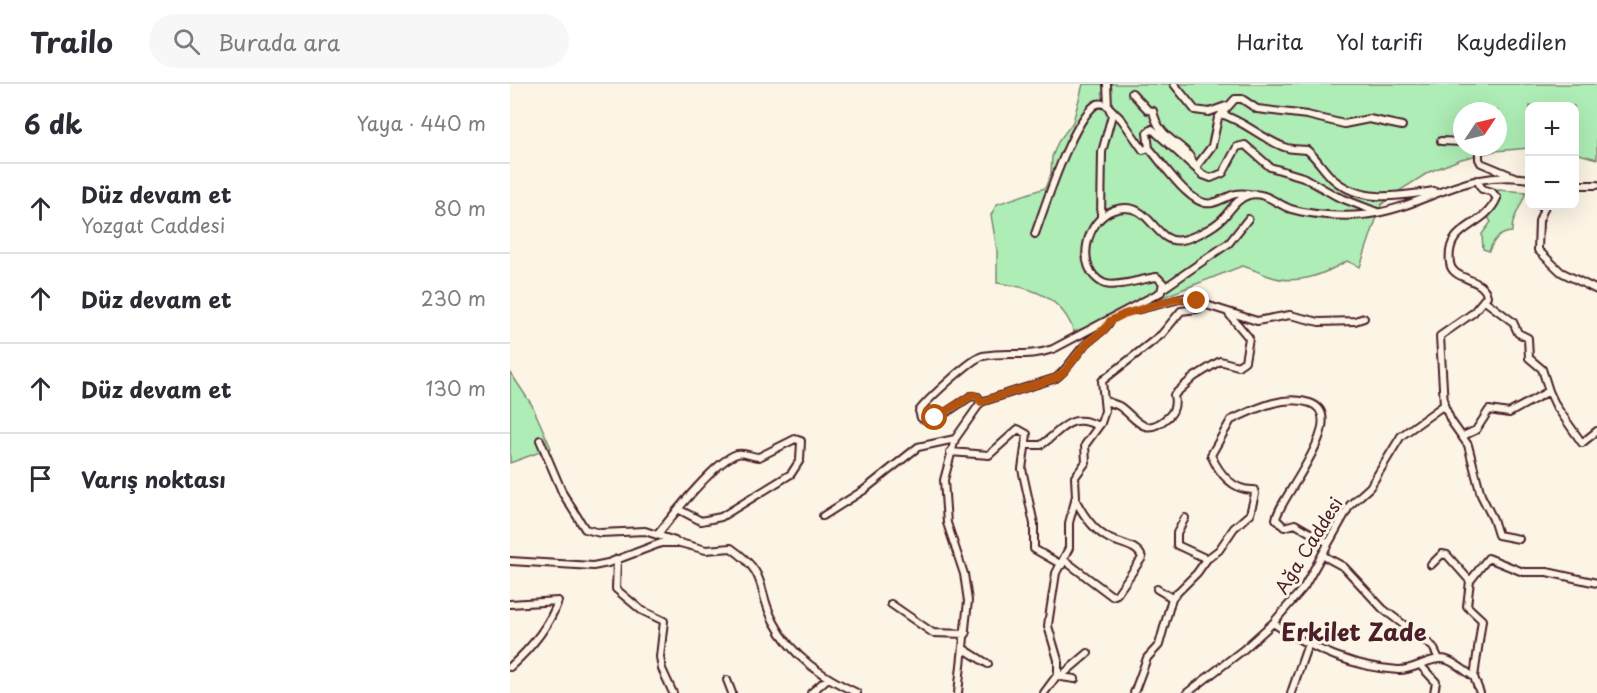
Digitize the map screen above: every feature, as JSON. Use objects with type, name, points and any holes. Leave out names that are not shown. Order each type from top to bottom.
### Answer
[{"type":"street","points":[[1101,217],[1102,152],[1112,115],[1108,106],[1107,84]]},
{"type":"street","points":[[1174,84],[1195,110],[1209,112],[1240,99],[1257,109],[1283,114],[1307,115],[1347,125],[1369,119],[1402,126]]},
{"type":"street","points":[[1132,93],[1148,110],[1153,111],[1156,124],[1165,136],[1191,156],[1196,167]]},
{"type":"street","points":[[1035,234],[1056,175],[1076,132],[1095,106],[1102,104],[1108,106],[1127,126],[1139,146],[1144,150],[1149,148]]},
{"type":"street","points":[[1196,167],[1212,146],[1215,128],[1227,106]]},
{"type":"street","points":[[1221,114],[1238,119],[1258,134],[1286,148],[1307,150],[1333,179],[1359,193],[1382,197],[1440,190]]},
{"type":"street","points":[[1378,213],[1336,196],[1303,177],[1270,167],[1243,145],[1236,148],[1219,176],[1205,177],[1152,129],[1147,131],[1149,148],[1182,187],[1201,202],[1215,203],[1232,194],[1261,195],[1292,209],[1349,215],[1378,213],[1440,190],[1477,180],[1525,179]]},
{"type":"street","points":[[1441,141],[1453,142]]},
{"type":"street","points":[[1480,156],[1480,162],[1517,178]]},
{"type":"street","points":[[1477,180],[1482,189],[1492,192],[1497,198],[1481,220],[1461,230],[1454,238],[1450,262],[1454,271],[1483,287],[1487,293],[1485,301],[1473,313],[1440,336],[1444,405],[1451,421],[1463,436],[1470,450],[1480,495],[1493,519],[1498,535],[1519,539]]},
{"type":"street","points":[[1579,185],[1597,185]]},
{"type":"street","points":[[1164,288],[1162,281],[1157,278],[1111,285],[1096,278],[1090,265],[1086,245],[1090,231],[1101,217],[1116,209],[1135,210],[1149,218],[1164,237],[1180,241],[1218,223],[1239,200],[1251,195]]},
{"type":"street","points":[[1543,210],[1539,221],[1538,250],[1561,272],[1597,290]]},
{"type":"street","points":[[980,405],[978,397],[973,395],[935,418],[925,420],[919,415],[922,407],[977,357],[1043,352],[1124,314],[1159,294],[1164,288],[1230,243],[1248,219]]},
{"type":"street","points":[[1124,314],[1180,298],[1192,299],[1257,321],[1290,315],[1319,322],[1355,321],[1364,318]]},
{"type":"street","points":[[1485,301],[1513,322],[1516,331],[1528,338],[1529,358],[1542,369],[1556,406],[1582,443],[1597,431]]},
{"type":"street","points":[[1059,677],[1058,660],[1048,626],[1056,573],[1063,563],[1069,543],[1069,519],[1075,499],[1075,477],[1086,462],[1084,448],[1104,416],[1106,401],[1103,379],[1162,334],[1181,311],[1197,309],[1203,304]]},
{"type":"street","points":[[1106,401],[1120,407],[1141,425],[1154,426],[1172,413],[1175,404],[1174,395],[1194,377],[1220,361],[1228,361],[1235,366],[1242,364],[1250,340],[1229,313]]},
{"type":"street","points":[[958,693],[966,634],[966,583],[946,514],[944,480],[954,439],[980,405],[1056,378],[1064,372],[1086,344],[1105,329],[1110,321]]},
{"type":"street","points":[[1463,436],[1476,430],[1489,410],[1509,412],[1549,390]]},
{"type":"street","points":[[1134,693],[1147,658],[1160,645],[1172,598],[1207,559],[1220,550],[1234,528],[1250,514],[1255,494],[1252,490],[1243,490],[1233,486],[1211,455],[1231,420],[1282,401],[1304,401],[1317,406],[1322,423],[1305,469],[1276,514],[1276,521],[1286,528],[1295,524],[1328,543]]},
{"type":"street","name":"Ağa Caddesi","points":[[1190,692],[1273,623],[1304,587],[1350,506],[1370,487],[1401,436],[1444,405]]},
{"type":"street","points":[[1025,445],[1041,445],[1059,428],[1073,423],[1086,422],[1098,426]]},
{"type":"street","points":[[950,452],[989,455],[1018,429],[1027,434],[1023,469],[1034,524],[1034,549],[1063,563],[1112,596],[1117,594],[1142,558],[1137,550],[1108,538],[1098,530],[1075,499]]},
{"type":"street","points":[[658,534],[678,509],[713,472],[734,455],[759,457],[795,439],[801,441],[800,460],[791,474],[722,518],[701,520],[678,509]]},
{"type":"street","points":[[823,516],[864,490],[918,447],[954,439]]},
{"type":"street","points":[[540,440],[563,494],[585,529],[592,532],[637,531],[658,534],[706,550],[731,548],[741,555],[761,579],[769,610],[777,628],[804,660],[828,678],[857,693]]},
{"type":"street","points":[[1185,518],[1177,533],[1177,545],[1207,559]]},
{"type":"street","points":[[510,561],[586,566],[617,559],[661,543],[680,543]]},
{"type":"street","points":[[1431,565],[1442,554],[1447,555],[1470,581]]},
{"type":"street","points":[[1322,555],[1344,567],[1383,609],[1433,647],[1439,659]]},
{"type":"street","points":[[1480,693],[1474,677],[1482,620],[1467,606],[1470,581],[1488,558],[1523,572],[1547,572],[1597,583]]},
{"type":"street","points":[[617,559],[616,589],[641,610],[664,621],[660,657],[662,669],[673,693]]},
{"type":"street","points":[[1157,589],[1172,598]]},
{"type":"street","points":[[510,604],[558,601],[546,625],[525,653],[510,667]]},
{"type":"street","points":[[891,604],[933,633],[966,634]]},
{"type":"street","points":[[1273,623],[1308,644],[1338,657],[1370,666],[1403,670],[1439,659],[1450,661],[1474,677]]},
{"type":"street","points":[[1293,693],[1308,644]]},
{"type":"street","points":[[964,649],[988,664]]},
{"type":"street","points":[[1044,693],[1088,653]]},
{"type":"street","points":[[1421,666],[1436,682],[1434,693]]},
{"type":"street","points":[[1059,677],[1075,679]]},
{"type":"street","points":[[811,693],[828,678]]},
{"type":"street","points":[[728,680],[732,693]]},
{"type":"green space","points":[[1083,84],[1597,84],[1597,159],[1579,154],[1579,102],[1525,102],[1525,148],[1507,150],[1507,102],[1453,102],[1453,156],[1474,156],[1429,172],[1381,205],[1360,267],[1347,261],[1319,275],[1289,280],[1279,279],[1242,266],[1074,332],[1069,320],[1054,302],[1022,287],[997,283],[997,250],[991,215],[997,204],[1045,188],[1051,174],[1052,157],[1058,142],[1073,122]]},
{"type":"green space","points":[[1498,190],[1525,192],[1512,232],[1498,237],[1489,251],[1483,249],[1482,234],[1491,222],[1488,217],[1496,207]]},
{"type":"green space","points":[[510,372],[532,405],[551,448],[510,463]]},
{"type":"district","name":"Erkilet Zade","points":[[1354,631]]},
{"type":"route","points":[[935,418],[973,395],[980,398],[981,402],[1051,381],[1064,372],[1078,352],[1105,329],[1110,321],[1124,314],[1176,299],[1187,298],[1197,301]]}]
